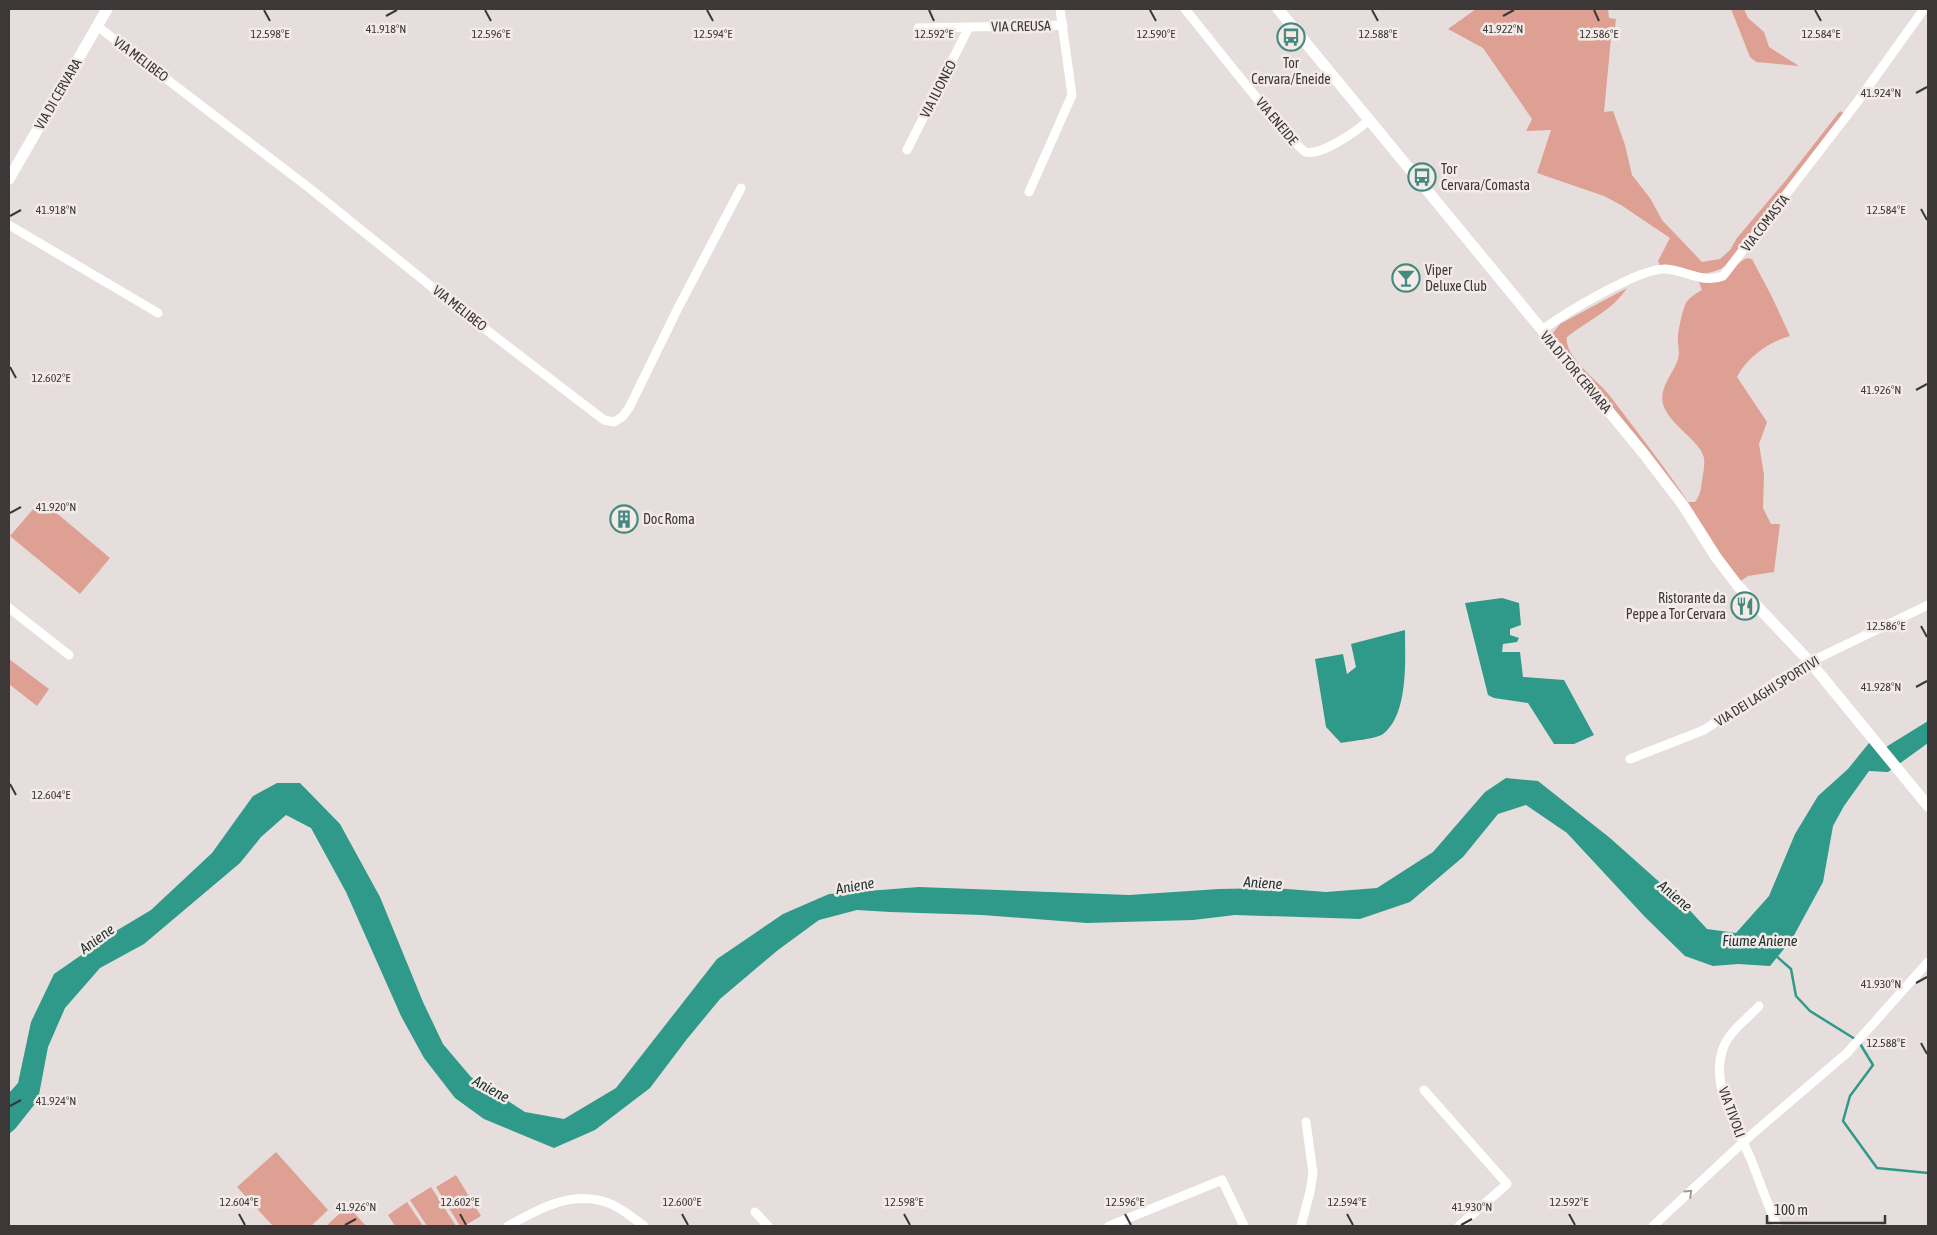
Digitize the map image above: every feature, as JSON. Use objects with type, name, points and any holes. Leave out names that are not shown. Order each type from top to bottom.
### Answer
[{"type":"street","name":"VIA DI CERVARA","points":[[9,179],[107,9]]},
{"type":"street","points":[[1028,192],[1072,95],[1060,9]]},
{"type":"street","name":"VIA ENEIDE","points":[[1185,9],[1303,151],[1320,150],[1353,133],[1369,120]]},
{"type":"street","name":"VIA DI TOR CERVARA","points":[[1278,9],[1644,454],[1683,505],[1716,557],[1738,586],[1810,662],[1928,806]]},
{"type":"street","name":"VIA COMASTA","points":[[1542,330],[1586,302],[1649,272],[1669,269],[1711,279],[1719,278],[1726,274],[1855,105],[1924,9]]},
{"type":"street","name":"VIA CREUSA","points":[[918,28],[1063,25]]},
{"type":"street","name":"VIA MELIBEO","points":[[97,26],[301,181],[463,312],[604,420],[614,422],[622,417],[629,408],[678,308],[741,188]]},
{"type":"street","name":"VIA ILIONEO","points":[[907,150],[970,27]]},
{"type":"street","points":[[9,225],[158,313]]},
{"type":"street","name":"VIA DEI LAGHI SPORTIVI","points":[[1630,759],[1704,730],[1777,681],[1810,662],[1928,605]]},
{"type":"street","points":[[9,608],[69,655]]},
{"type":"street","points":[[1653,1226],[1743,1142],[1847,1053],[1928,962]]},
{"type":"street","name":"VIA TIVOLI","points":[[1760,1006],[1726,1042],[1719,1065],[1720,1079],[1728,1110],[1777,1226]]},
{"type":"street","points":[[1424,1090],[1507,1184],[1459,1226]]},
{"type":"street","points":[[1301,1226],[1313,1173],[1306,1122]]},
{"type":"street","points":[[1109,1226],[1222,1180],[1244,1226]]},
{"type":"street","points":[[508,1226],[548,1206],[576,1198],[588,1198],[611,1204],[644,1226]]},
{"type":"street","points":[[755,1212],[768,1226]]},
{"type":"shaded area","points":[[1476,9],[1608,9],[1609,18],[1616,19],[1614,37],[1611,38],[1604,112],[1613,111],[1625,145],[1632,175],[1650,198],[1662,220],[1702,262],[1720,259],[1730,250],[1737,238],[1786,180],[1840,111],[1845,114],[1729,263],[1721,269],[1705,273],[1687,272],[1660,266],[1658,261],[1670,238],[1621,205],[1604,196],[1537,173],[1551,130],[1526,131],[1532,119],[1483,48],[1448,29]]},
{"type":"shaded area","points":[[1731,9],[1744,9],[1748,18],[1764,32],[1769,47],[1799,66],[1756,62],[1750,57]]},
{"type":"shaded area","points":[[1747,258],[1752,259],[1790,336],[1774,342],[1759,351],[1737,377],[1767,422],[1759,444],[1764,475],[1763,508],[1771,524],[1780,524],[1774,572],[1748,576],[1739,582],[1551,335],[1560,324],[1627,288],[1615,303],[1567,337],[1567,344],[1574,357],[1611,398],[1688,502],[1695,502],[1701,490],[1704,458],[1697,445],[1666,411],[1662,398],[1663,393],[1678,359],[1678,335],[1685,305],[1690,298],[1702,290],[1699,282],[1714,282],[1720,279]]},
{"type":"shaded area","points":[[41,500],[110,558],[80,594],[10,536]]},
{"type":"shaded area","points":[[9,659],[49,689],[37,706],[9,684]]},
{"type":"shaded area","points":[[276,1152],[328,1210],[311,1226],[273,1226],[237,1187]]},
{"type":"shaded area","points":[[456,1175],[481,1216],[464,1226],[460,1226],[436,1187]]},
{"type":"shaded area","points":[[431,1187],[456,1226],[427,1226],[410,1200]]},
{"type":"shaded area","points":[[407,1202],[423,1226],[395,1226],[388,1215]]},
{"type":"shaded area","points":[[348,1206],[366,1226],[326,1226]]},
{"type":"water","points":[[1502,598],[1519,603],[1521,625],[1510,629],[1510,635],[1519,638],[1517,642],[1503,644],[1502,652],[1520,652],[1523,677],[1564,680],[1594,735],[1574,744],[1554,744],[1528,703],[1494,698],[1488,695],[1465,603]]},
{"type":"water","points":[[1405,630],[1404,685],[1397,713],[1391,725],[1380,736],[1341,743],[1326,727],[1315,659],[1343,654],[1347,674],[1356,667],[1351,644]]},
{"type":"water","name":"Fiume Aniene","points":[[1928,721],[1928,743],[1888,772],[1869,771],[1844,806],[1833,826],[1823,882],[1792,939],[1770,966],[1738,964],[1713,966],[1685,956],[1645,917],[1567,833],[1526,805],[1498,814],[1463,857],[1410,902],[1360,919],[1235,915],[1193,920],[1087,923],[982,915],[857,910],[819,920],[778,950],[720,999],[650,1088],[595,1130],[554,1148],[484,1119],[455,1098],[424,1058],[401,1016],[346,892],[311,828],[286,815],[261,837],[240,863],[144,944],[100,968],[65,1008],[48,1047],[38,1100],[9,1134],[9,1093],[18,1083],[31,1022],[54,974],[116,931],[151,910],[212,853],[253,796],[277,783],[300,783],[340,824],[380,897],[423,1002],[443,1044],[471,1077],[525,1112],[564,1119],[616,1088],[717,959],[783,914],[829,894],[919,887],[1129,895],[1219,889],[1274,888],[1326,892],[1377,888],[1433,852],[1485,792],[1506,778],[1538,781],[1610,838],[1684,904],[1707,929],[1736,933],[1769,896],[1795,834],[1818,796],[1848,769],[1869,743],[1886,747]]},
{"type":"waterway","points":[[1775,955],[1791,969],[1796,996],[1810,1011],[1855,1039]]},
{"type":"waterway","points":[[1859,1042],[1873,1065],[1850,1096],[1843,1121],[1877,1168],[1928,1173]]},
{"type":"place","name":"Tor Cervara/Eneide","points":[[1291,37]]},
{"type":"place","name":"Tor Cervara/Comasta","points":[[1422,177]]},
{"type":"place","name":"Viper Deluxe Club","points":[[1406,278]]},
{"type":"place","name":"Doc Roma","points":[[624,519]]},
{"type":"place","name":"Ristorante da Peppe a Tor Cervara","points":[[1745,606]]},
{"type":"water label","name":"Aniene","points":[[1263,883]]},
{"type":"water label","name":"Aniene","points":[[855,886]]},
{"type":"water label","name":"Aniene","points":[[1675,896]]},
{"type":"water label","name":"Aniene","points":[[97,939]]},
{"type":"water label","name":"Aniene","points":[[491,1089]]}]
